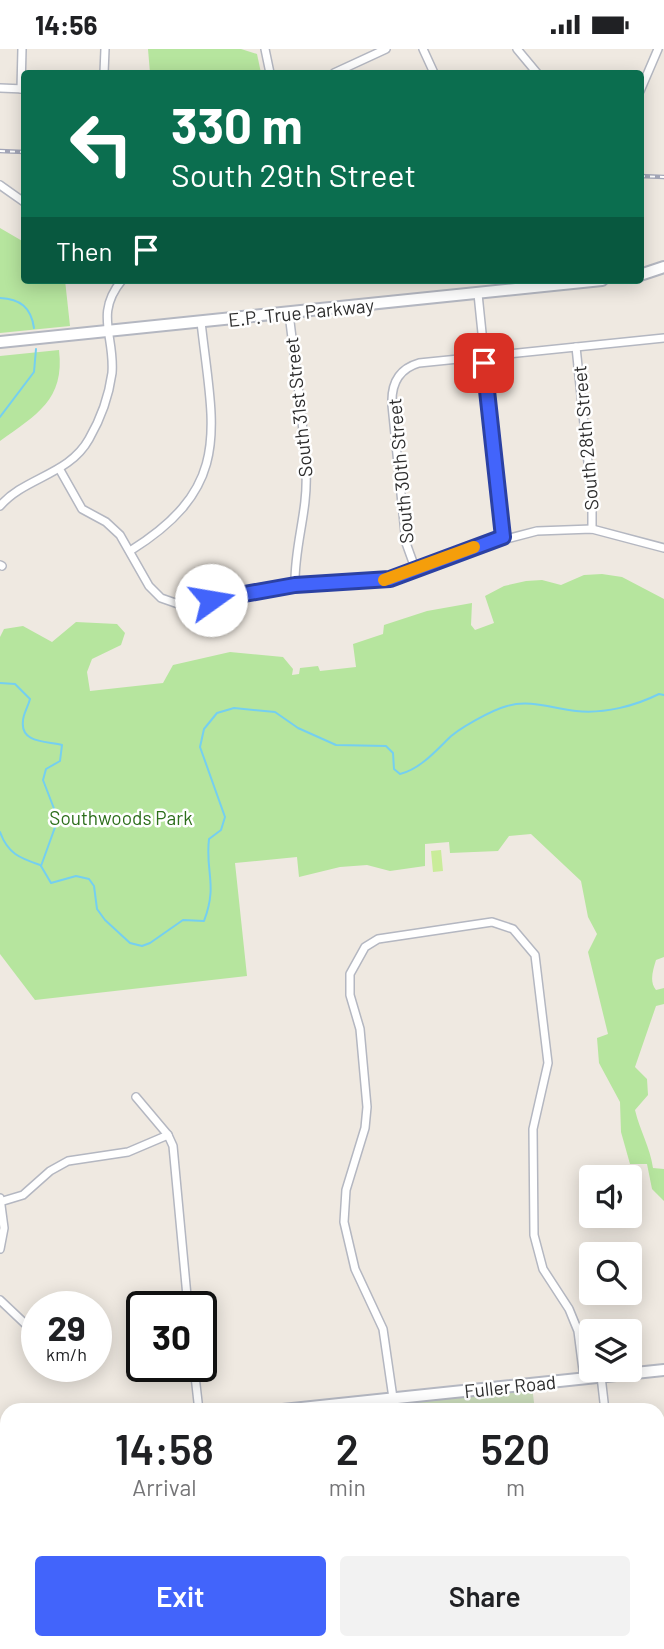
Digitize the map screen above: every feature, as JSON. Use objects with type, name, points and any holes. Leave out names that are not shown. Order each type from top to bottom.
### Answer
[{"type":"main road","points":[[644,274],[664,267]]},
{"type":"main road","name":"E.P. True Parkway","points":[[0,342],[567,284]]},
{"type":"main road","name":"Fuller Road","points":[[642,1372],[664,1370]]},
{"type":"main road","name":"Fuller Road","points":[[347,1403],[579,1379]]},
{"type":"street","points":[[22,49],[23,70]]},
{"type":"street","points":[[104,70],[105,49]]},
{"type":"street","points":[[265,49],[269,70]]},
{"type":"street","points":[[340,70],[386,49]]},
{"type":"street","points":[[423,49],[433,70]]},
{"type":"street","points":[[517,49],[534,70]]},
{"type":"street","points":[[644,83],[660,52]]},
{"type":"street","points":[[0,88],[21,89]]},
{"type":"street","points":[[0,185],[21,200]]},
{"type":"street","points":[[0,506],[16,492],[60,470],[86,444],[102,410],[112,371],[108,304],[120,284]]},
{"type":"street","points":[[478,294],[503,537]]},
{"type":"street","name":"South 31st Street","points":[[289,313],[306,473],[304,511],[294,555],[295,585]]},
{"type":"street","points":[[130,551],[160,532],[183,510],[198,487],[208,461],[212,420],[201,322]]},
{"type":"street","points":[[483,356],[664,338]]},
{"type":"street","name":"South 28th Street","points":[[576,347],[593,501],[592,529]]},
{"type":"street","name":"South 30th Street","points":[[415,568],[406,543],[391,392],[400,374],[419,363],[483,356]]},
{"type":"street","points":[[60,470],[77,502],[89,514],[114,528],[149,586],[161,598],[173,603],[190,605],[295,585],[390,579],[503,537],[537,531],[592,529],[664,548]]},
{"type":"street","points":[[393,1398],[383,1329],[355,1269],[344,1222],[346,1190],[365,1128],[367,1107],[360,1029],[350,995],[350,974],[365,947],[393,934],[492,922],[513,929],[527,942],[538,966],[548,1063],[533,1129],[534,1235],[543,1269],[569,1309],[579,1339]]},
{"type":"street","points":[[136,1097],[168,1135],[173,1146],[187,1291]]},
{"type":"street","points":[[0,1249],[4,1228],[0,1201],[23,1195],[50,1171],[68,1161],[128,1152],[168,1135]]},
{"type":"street","points":[[0,1300],[21,1320]]},
{"type":"street","points":[[195,1382],[197,1403]]},
{"type":"street","points":[[602,1382],[604,1403]]},
{"type":"green space","points":[[148,49],[241,49],[257,54],[260,70],[150,70]]},
{"type":"green space","points":[[0,228],[21,240],[21,284],[65,284],[70,326],[0,333]]},
{"type":"green space","points":[[59,350],[57,382],[45,405],[0,441],[0,356]]},
{"type":"green space","name":"Southwoods Park","points":[[584,575],[622,577],[664,599],[664,957],[656,960],[652,980],[656,990],[664,988],[664,1004],[656,1006],[635,1067],[647,1079],[648,1095],[635,1110],[653,1168],[664,1169],[664,1201],[652,1189],[647,1164],[630,1164],[621,1132],[620,1102],[599,1063],[597,1038],[608,1034],[588,952],[597,934],[588,917],[581,881],[531,834],[509,836],[498,851],[450,853],[449,842],[425,844],[425,866],[390,871],[367,865],[340,867],[299,877],[297,857],[235,863],[247,976],[35,1000],[0,954],[0,637],[4,629],[23,626],[52,642],[76,622],[117,624],[125,633],[121,645],[92,659],[87,672],[90,691],[163,683],[173,665],[230,652],[283,657],[293,669],[292,675],[299,674],[300,668],[318,666],[320,671],[356,667],[353,644],[383,634],[384,625],[427,611],[472,603],[471,625],[475,630],[494,623],[485,596],[504,586],[542,580],[561,585]]},
{"type":"green space","points":[[441,850],[443,871],[433,872],[431,851]]},
{"type":"green space","points":[[532,1387],[534,1403],[381,1403]]},
{"type":"waterway","points":[[0,298],[23,305],[34,328]]},
{"type":"waterway","points":[[0,417],[34,372],[36,349]]},
{"type":"waterway","points":[[0,683],[15,684],[30,699],[23,718],[26,734],[37,740],[62,745],[60,761],[46,769],[43,780],[58,819],[41,866]]},
{"type":"waterway","points":[[41,866],[51,883],[76,876],[89,879],[94,886],[97,909],[105,920],[130,943],[142,946],[183,920],[204,921],[211,887],[209,839],[221,830],[225,817],[200,747],[204,729],[217,713],[234,708],[275,712],[298,728],[336,745],[386,746],[393,753],[394,769],[400,774],[419,765],[466,725],[507,706],[533,704],[576,711],[597,711],[630,705],[659,694],[664,695]]},
{"type":"waterway","points":[[0,832],[16,854],[40,865]]},
{"type":"railway","points":[[0,151],[21,152]]},
{"type":"railway","points":[[644,176],[664,177]]},
{"type":"slow traffic","points":[[384,580],[474,547]]},
{"type":"route","points":[[211,600],[253,590],[295,585],[390,579],[503,537],[484,363]]}]
